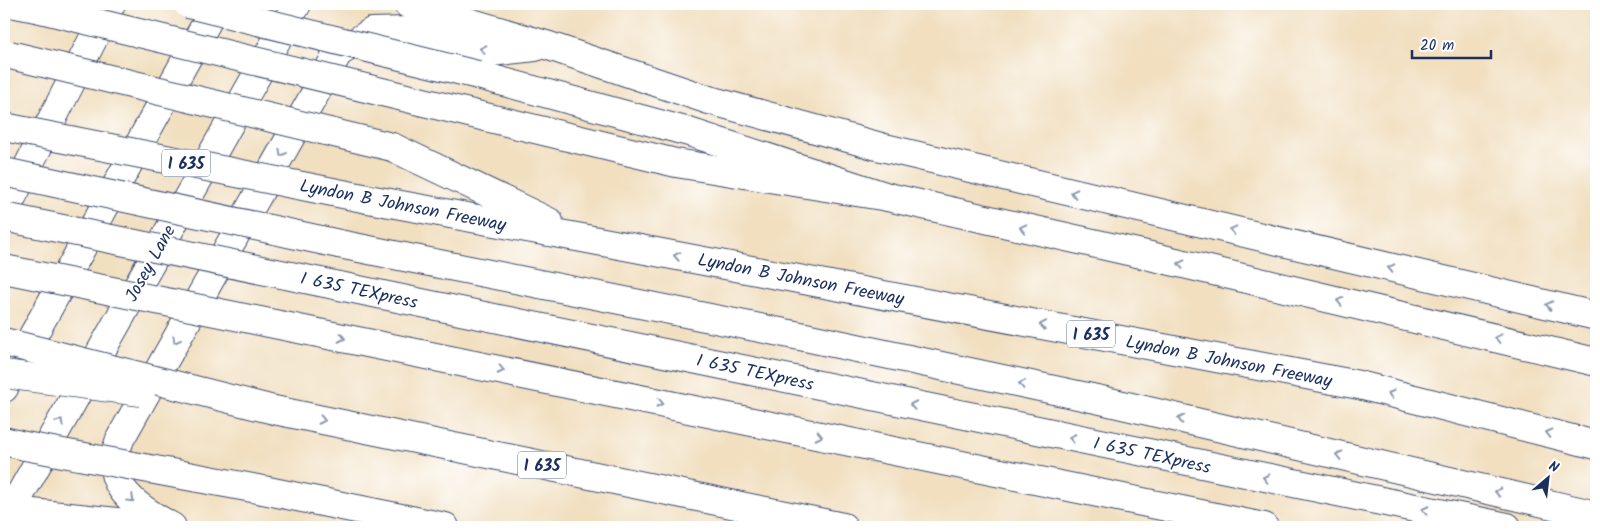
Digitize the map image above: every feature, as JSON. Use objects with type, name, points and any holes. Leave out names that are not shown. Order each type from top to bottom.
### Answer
[{"type":"main road","points":[[4,215],[111,4]]},
{"type":"main road","points":[[188,4],[478,75],[689,132],[888,197]]},
{"type":"main road","points":[[4,388],[217,4]]},
{"type":"main road","name":"Josey Lane","points":[[6,514],[297,4]]},
{"type":"main road","points":[[408,4],[548,46],[709,100],[881,148],[1596,316]]},
{"type":"main road","points":[[26,6],[676,163],[888,197],[1184,264],[1596,362]]},
{"type":"main road","points":[[172,527],[145,512],[126,495],[117,479],[113,463],[120,439],[338,53],[372,32],[409,31],[491,52],[548,46]]},
{"type":"main road","points":[[7,55],[392,147],[582,238]]},
{"type":"main road","name":"Lyndon B Johnson Freeway","points":[[4,127],[368,199],[1359,385],[1596,445]]},
{"type":"main road","points":[[4,172],[338,244],[795,335],[1082,396],[1596,515]]},
{"type":"main road","name":"I 635 TEXpress","points":[[4,215],[1507,527]]},
{"type":"main road","points":[[4,269],[1264,527]]},
{"type":"main road","name":"I 635","points":[[4,342],[274,410],[842,527]]},
{"type":"main road","points":[[4,374],[274,410]]},
{"type":"main road","points":[[11,444],[263,490],[445,527]]},
{"type":"main road","points":[[6,514],[164,527]]}]
